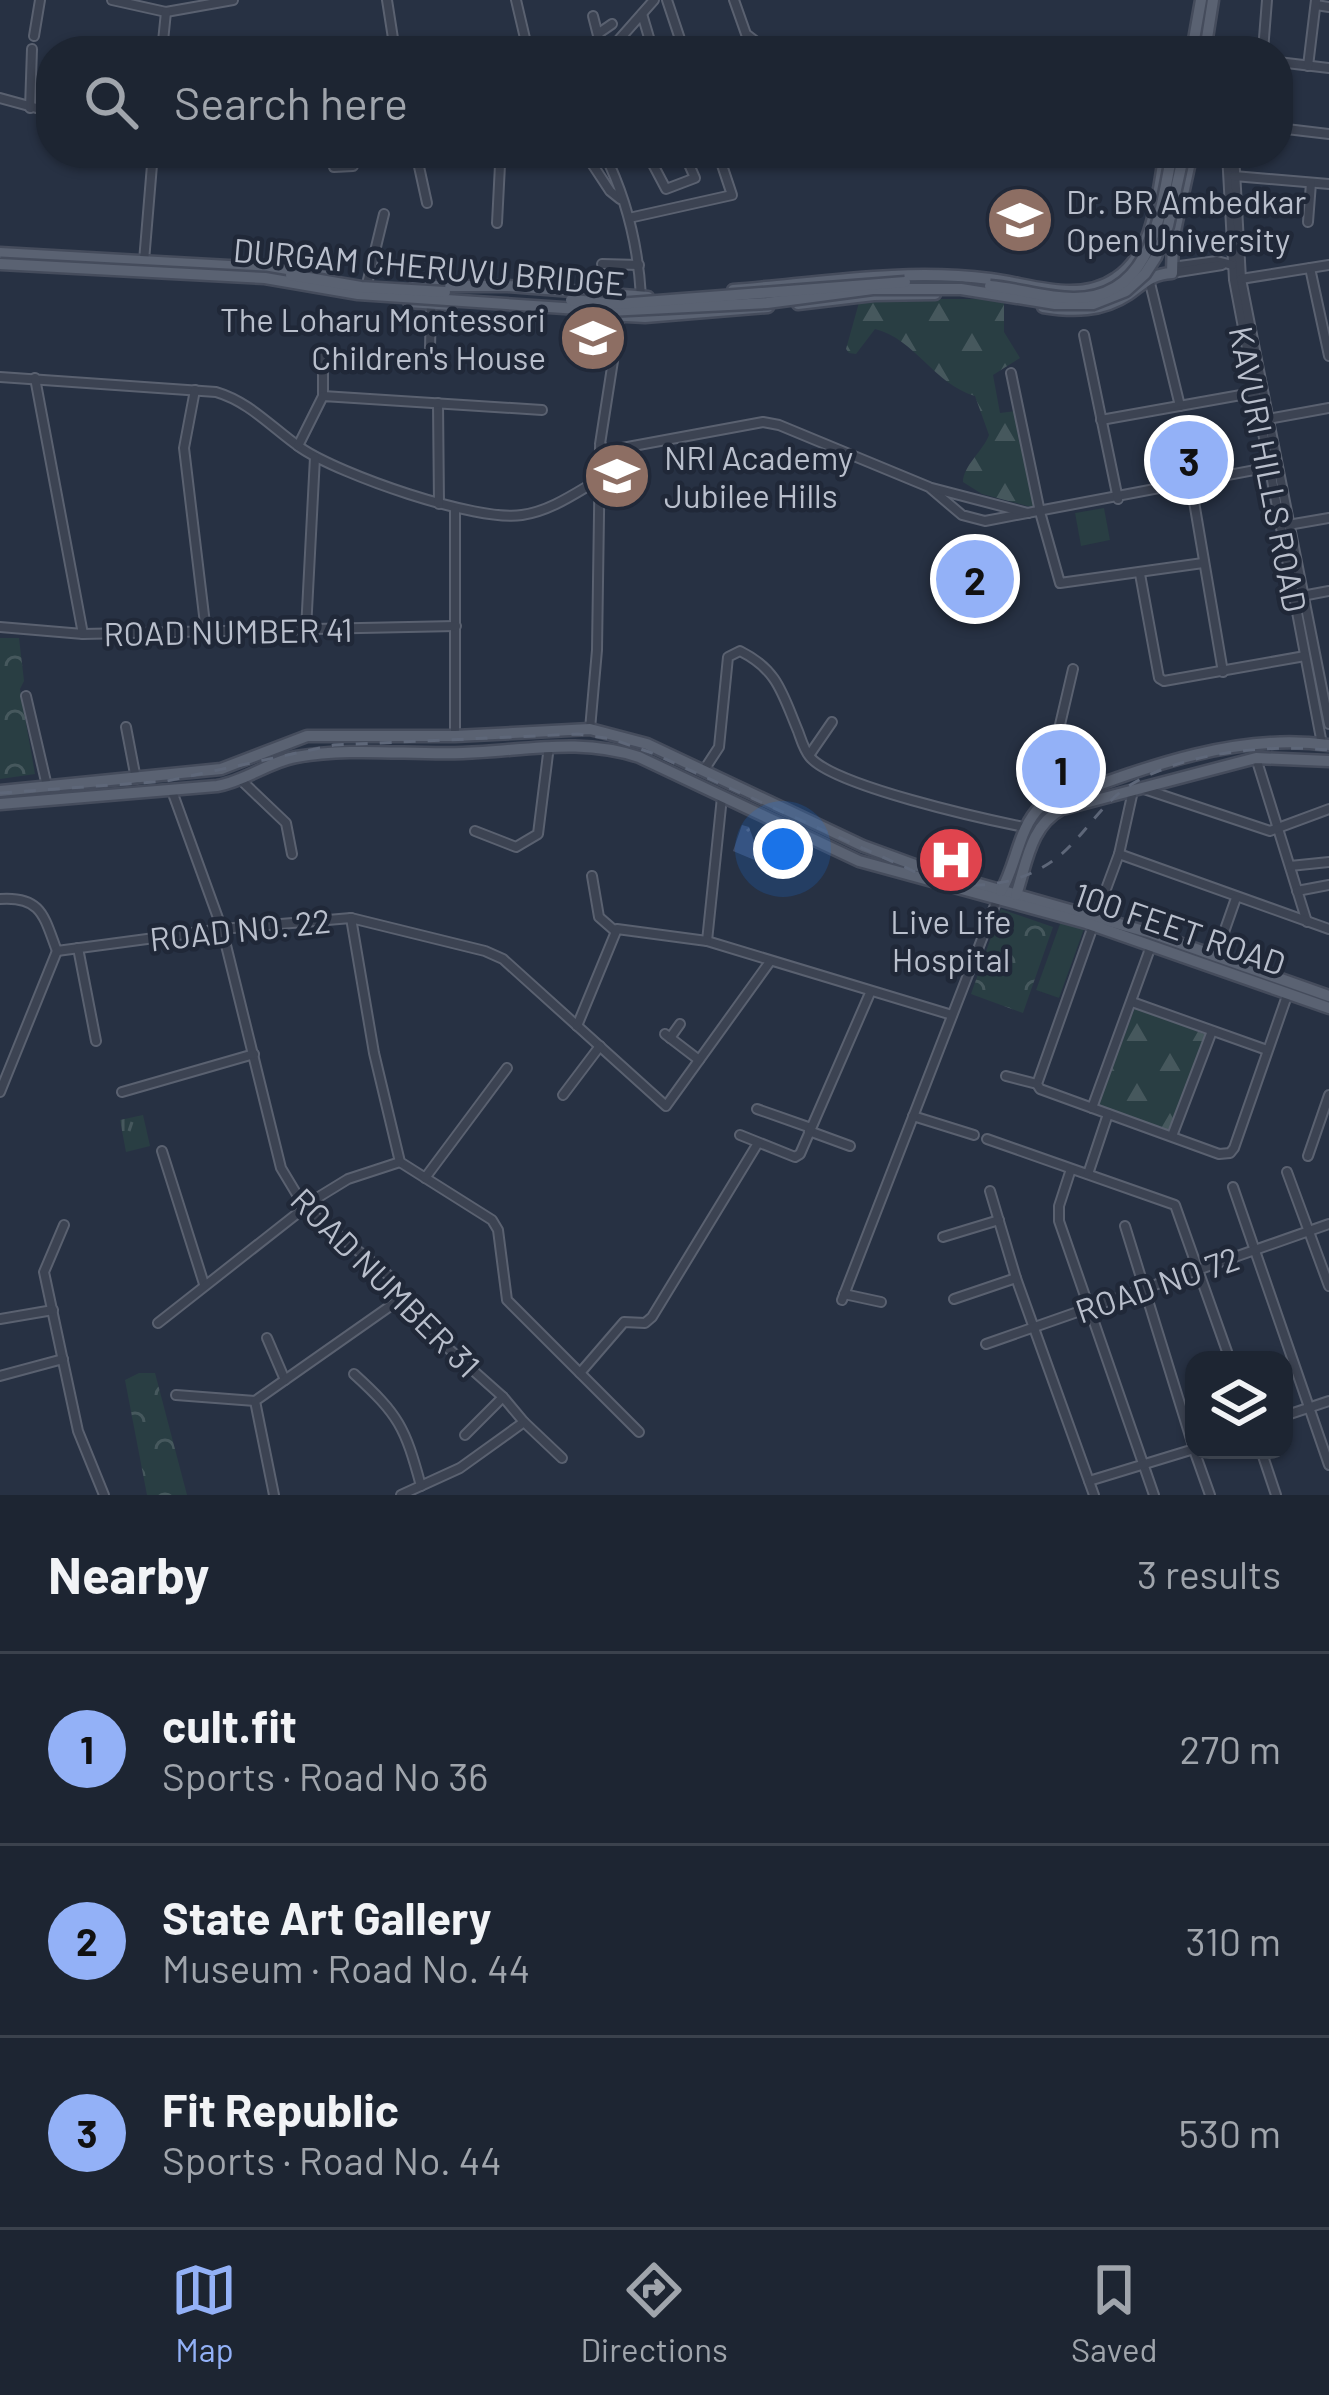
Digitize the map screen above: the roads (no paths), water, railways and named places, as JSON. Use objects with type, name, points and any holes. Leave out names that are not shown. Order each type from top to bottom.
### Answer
[{"type":"main road","points":[[1195,36],[1201,0]]},
{"type":"main road","points":[[1207,36],[1213,0]]},
{"type":"main road","points":[[0,261],[223,273],[303,271],[367,284],[508,286],[641,297],[878,275],[993,279],[1076,292],[1101,286],[1126,270],[1144,244],[1165,168]]},
{"type":"main road","name":"DURGAM CHERUVU BRIDGE","points":[[0,261],[269,273],[380,289],[618,304],[730,298],[872,282],[954,283],[1093,297],[1130,276],[1151,250],[1166,168]]},
{"type":"main road","name":"DURGAM CHERUVU BRIDGE","points":[[0,261],[265,278],[358,294],[608,311],[767,303],[873,289],[961,289],[1055,304],[1093,304],[1126,291],[1145,274],[1168,226],[1184,168]]},
{"type":"main road","points":[[1172,270],[1185,168]]},
{"type":"main road","points":[[0,261],[144,260],[431,304],[620,316],[730,312],[874,295],[952,294],[1068,311],[1092,310],[1172,270]]},
{"type":"main road","points":[[1126,270],[1172,270]]},
{"type":"main road","points":[[730,312],[741,290]]},
{"type":"main road","points":[[0,804],[221,769],[307,736],[455,736],[590,729],[647,744],[863,846],[999,895]]},
{"type":"main road","points":[[535,730],[535,748]]},
{"type":"main road","points":[[999,895],[1015,862],[1024,827],[1041,806],[1214,751],[1261,743],[1326,744]]},
{"type":"main road","points":[[0,791],[172,789],[242,781],[281,761],[320,754],[460,753],[588,744],[620,751],[859,861],[999,895]]},
{"type":"main road","points":[[1214,751],[1216,766]]},
{"type":"main road","points":[[1015,899],[1041,823],[1062,809],[1256,758],[1329,761]]},
{"type":"main road","name":"100 FEET ROAD","points":[[999,895],[1216,955],[1308,994],[1329,1008]]},
{"type":"main road","name":"100 FEET ROAD","points":[[1094,921],[1151,946],[1288,993],[1329,996]]},
{"type":"street","points":[[34,36],[40,0]]},
{"type":"street","points":[[112,0],[164,12],[233,0]]},
{"type":"street","points":[[163,36],[170,0]]},
{"type":"street","points":[[387,0],[393,36]]},
{"type":"street","points":[[515,0],[524,36]]},
{"type":"street","points":[[621,36],[654,0]]},
{"type":"street","points":[[668,0],[679,36]]},
{"type":"street","points":[[734,0],[749,36]]},
{"type":"street","points":[[1263,36],[1267,0]]},
{"type":"street","points":[[1308,66],[1316,2],[1329,7]]},
{"type":"street","points":[[642,14],[649,36]]},
{"type":"street","points":[[593,16],[600,36]]},
{"type":"street","points":[[599,33],[612,24]]},
{"type":"street","points":[[31,108],[32,49]]},
{"type":"street","points":[[1293,64],[1329,68]]},
{"type":"street","points":[[0,98],[36,109]]},
{"type":"street","points":[[1293,130],[1329,134]]},
{"type":"street","points":[[144,260],[151,168]]},
{"type":"street","points":[[420,168],[428,203]]},
{"type":"street","points":[[497,223],[500,168]]},
{"type":"street","points":[[595,168],[629,218],[640,265],[641,297]]},
{"type":"street","points":[[612,168],[622,188],[621,200]]},
{"type":"street","points":[[655,168],[666,189],[694,178],[690,168]]},
{"type":"street","points":[[629,218],[732,195],[723,168]]},
{"type":"street","name":"KAVURI HILLS ROAD","points":[[1230,168],[1232,265],[1268,419],[1305,656],[1325,721]]},
{"type":"street","points":[[1230,176],[1329,184]]},
{"type":"street","points":[[1308,222],[1311,183]]},
{"type":"street","points":[[367,284],[384,214]]},
{"type":"street","points":[[602,264],[640,265]]},
{"type":"street","points":[[1172,270],[1232,265]]},
{"type":"street","name":"KAVURI HILLS ROAD","points":[[1238,279],[1329,265]]},
{"type":"street","points":[[1310,268],[1329,356]]},
{"type":"street","points":[[1149,278],[1180,406]]},
{"type":"street","name":"KAVURI HILLS ROAD","points":[[1238,279],[1252,393],[1288,525],[1326,744]]},
{"type":"street","points":[[430,348],[431,304]]},
{"type":"street","points":[[590,729],[597,650],[600,447],[620,316]]},
{"type":"street","points":[[1084,334],[1118,499]]},
{"type":"street","points":[[298,446],[323,396],[323,351]]},
{"type":"street","points":[[1011,373],[1060,584],[1203,563]]},
{"type":"street","points":[[0,376],[195,390],[239,399],[315,456],[454,509],[504,517],[528,514],[598,480]]},
{"type":"street","points":[[35,378],[82,634]]},
{"type":"street","points":[[195,390],[184,448],[206,632]]},
{"type":"street","points":[[1101,420],[1252,393]]},
{"type":"street","points":[[323,396],[542,410]]},
{"type":"street","points":[[438,403],[439,504]]},
{"type":"street","name":"KAVURI HILLS ROAD","points":[[1268,419],[1329,408]]},
{"type":"street","points":[[600,447],[617,451],[763,422],[928,488],[1029,513]]},
{"type":"street","points":[[306,630],[315,456]]},
{"type":"street","points":[[928,488],[974,520],[1118,499],[1272,467]]},
{"type":"street","points":[[1191,484],[1223,671]]},
{"type":"street","points":[[454,509],[455,736]]},
{"type":"street","name":"KAVURI HILLS ROAD","points":[[1288,525],[1329,518]]},
{"type":"street","points":[[1140,574],[1161,680],[1305,656]]},
{"type":"street","points":[[1302,596],[1329,591]]},
{"type":"street","name":"ROAD NUMBER 41","points":[[0,627],[82,634],[456,626]]},
{"type":"street","points":[[704,770],[719,747],[728,657],[735,651],[768,667],[809,756],[844,776],[975,818],[1024,827]]},
{"type":"street","points":[[1041,806],[1073,669]]},
{"type":"street","points":[[26,696],[47,788]]},
{"type":"street","points":[[809,756],[832,722]]},
{"type":"street","points":[[126,727],[137,780]]},
{"type":"street","points":[[475,831],[516,847],[538,834],[550,746]]},
{"type":"street","points":[[1256,758],[1307,922]]},
{"type":"street","points":[[242,781],[286,823],[292,854]]},
{"type":"street","name":"ROAD NUMBER 31","points":[[172,789],[222,928],[281,1168],[305,1208],[393,1279],[396,1302],[503,1397],[562,1458]]},
{"type":"street","points":[[1037,1084],[1119,854],[1136,789],[1264,830],[1329,809]]},
{"type":"street","points":[[707,941],[722,797]]},
{"type":"street","points":[[1119,854],[1329,929]]},
{"type":"street","points":[[1290,866],[1329,862]]},
{"type":"street","points":[[592,876],[598,917],[615,932]]},
{"type":"street","points":[[1298,892],[1329,884]]},
{"type":"street","points":[[880,1302],[843,1297],[999,895]]},
{"type":"street","points":[[1216,955],[1236,898]]},
{"type":"street","points":[[0,899],[24,900],[40,909],[58,951],[0,1092]]},
{"type":"street","points":[[351,918],[374,1053],[400,1162],[493,1220],[507,1300],[639,1432]]},
{"type":"street","name":"ROAD NO. 22","points":[[58,951],[222,928],[351,918],[494,954],[665,1106],[699,1060]]},
{"type":"street","points":[[577,1026],[615,932],[623,928],[707,941],[952,1015]]},
{"type":"street","points":[[1092,1108],[1151,946]]},
{"type":"street","points":[[78,948],[96,1041]]},
{"type":"street","points":[[680,1024],[668,1036],[699,1060],[769,963]]},
{"type":"street","points":[[740,1135],[795,1157],[800,1154],[870,993]]},
{"type":"street","points":[[1006,1076],[1219,1154],[1230,1153],[1288,993]]},
{"type":"street","points":[[1132,1002],[1267,1050]]},
{"type":"street","points":[[1172,1137],[1212,1031]]},
{"type":"street","points":[[563,1095],[600,1046]]},
{"type":"street","points":[[122,1092],[254,1054]]},
{"type":"street","points":[[425,1178],[507,1067]]},
{"type":"street","points":[[1308,1156],[1329,1096]]},
{"type":"street","points":[[757,1109],[850,1146]]},
{"type":"street","points":[[1088,1174],[1108,1114]]},
{"type":"street","points":[[913,1116],[974,1135]]},
{"type":"street","points":[[987,1139],[1175,1205],[1227,1351]]},
{"type":"street","points":[[580,1372],[624,1322],[645,1323],[652,1318],[758,1143]]},
{"type":"street","points":[[162,1151],[204,1284]]},
{"type":"street","points":[[158,1323],[305,1208],[348,1180],[400,1162]]},
{"type":"street","points":[[1071,1169],[1058,1214],[1154,1495]]},
{"type":"street","points":[[1287,1172],[1329,1286]]},
{"type":"street","points":[[1233,1187],[1329,1465]]},
{"type":"street","points":[[990,1191],[1094,1495]]},
{"type":"street","points":[[944,1237],[999,1220]]},
{"type":"street","name":"ROAD NO 72","points":[[986,1344],[1329,1224]]},
{"type":"street","points":[[64,1225],[44,1272],[78,1431],[104,1495]]},
{"type":"street","points":[[1125,1226],[1185,1420]]},
{"type":"street","points":[[954,1299],[1016,1278]]},
{"type":"street","points":[[176,1395],[255,1401],[396,1302]]},
{"type":"street","points":[[0,1319],[52,1310]]},
{"type":"street","points":[[267,1338],[285,1380]]},
{"type":"street","points":[[0,1376],[64,1358]]},
{"type":"street","points":[[354,1374],[391,1407],[406,1430],[422,1486]]},
{"type":"street","points":[[465,1436],[503,1397]]},
{"type":"street","points":[[255,1401],[274,1495]]},
{"type":"street","points":[[1293,1413],[1329,1401]]},
{"type":"street","points":[[400,1495],[460,1468],[514,1433],[523,1420]]},
{"type":"street","points":[[1089,1481],[1185,1452]]},
{"type":"street","points":[[1197,1459],[1210,1495]]},
{"type":"street","points":[[1264,1459],[1276,1495]]},
{"type":"water","points":[[742,825],[749,827],[754,841],[771,841],[764,864],[733,851]]},
{"type":"railway","points":[[0,793],[167,781],[334,745],[578,734],[612,739],[652,753],[929,878],[987,885],[1042,868],[1073,843],[1115,797],[1153,773],[1228,753],[1329,750]]},
{"type":"place","name":"Dr. BR Ambedkar Open University","points":[[1020,220]]},
{"type":"place","name":"The Loharu Montessori Children's House","points":[[593,338]]},
{"type":"place","name":"Fit Republic","points":[[1189,460]]},
{"type":"place","name":"NRI Academy Jubilee Hills","points":[[617,476]]},
{"type":"place","name":"State Art Gallery","points":[[975,579]]},
{"type":"place","name":"cult.fit","points":[[1061,769]]},
{"type":"place","name":"Live Life Hospital","points":[[951,860]]}]
